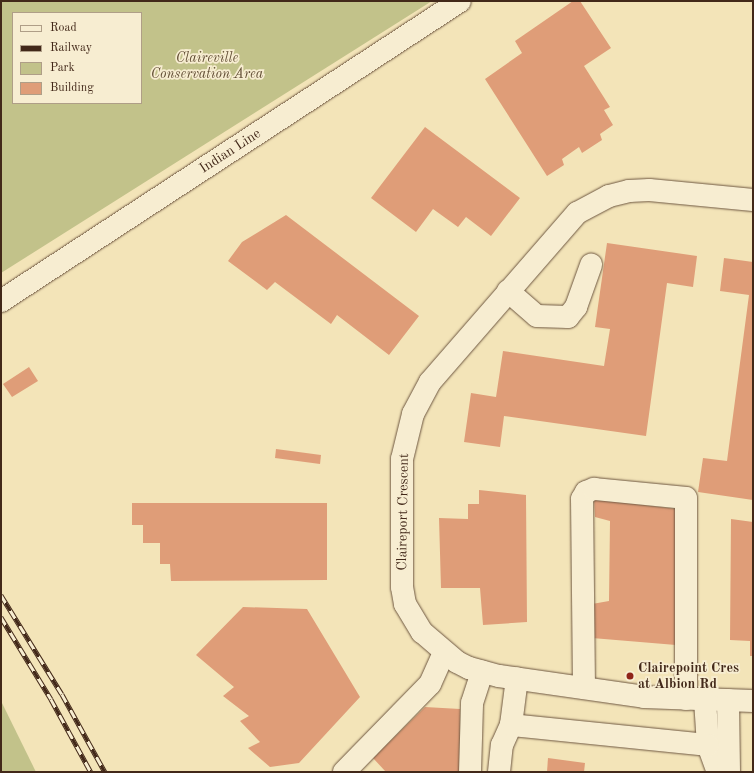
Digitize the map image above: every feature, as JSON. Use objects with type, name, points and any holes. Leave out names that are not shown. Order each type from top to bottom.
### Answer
[{"type":"street","name":"Indian Line","points":[[1,301],[460,1]]},
{"type":"street","name":"Claireport Crescent","points":[[753,200],[649,190],[629,191],[609,196],[577,213],[508,291],[420,398],[407,434],[402,459],[402,587],[405,604],[422,632],[444,652],[469,668],[482,672],[517,678],[584,688],[695,700],[753,700]]},
{"type":"street","points":[[508,291],[537,316],[568,317],[576,307],[591,265]]},
{"type":"street","points":[[584,688],[580,509],[584,495],[586,492],[594,489],[686,498],[695,700],[708,745],[718,772]]},
{"type":"street","points":[[344,772],[430,684],[444,652]]},
{"type":"street","points":[[470,772],[472,702],[482,672]]},
{"type":"street","points":[[499,772],[502,745],[511,725],[517,678]]},
{"type":"street","points":[[728,700],[729,772]]},
{"type":"street","points":[[511,725],[708,745]]},
{"type":"green space","name":"Claireville Conservation Area","points":[[1,1],[432,1],[1,273]]},
{"type":"green space","points":[[1,701],[36,772],[1,772]]},
{"type":"building","points":[[573,1],[580,1],[611,48],[584,66],[610,107],[604,110],[613,125],[600,134],[602,140],[582,153],[579,147],[562,159],[564,165],[547,176],[485,79],[522,53],[515,41]]},
{"type":"building","points":[[425,127],[520,198],[491,236],[466,217],[458,227],[433,209],[416,232],[371,198]]},
{"type":"building","points":[[286,215],[419,316],[389,355],[337,315],[331,324],[275,282],[267,290],[228,261],[242,242]]},
{"type":"building","points":[[607,243],[697,256],[693,287],[667,283],[646,436],[504,416],[500,447],[464,442],[471,393],[496,397],[503,351],[604,366],[610,329],[595,327]]},
{"type":"building","points":[[724,258],[753,262],[753,500],[698,492],[703,458],[727,461],[749,295],[720,291]]},
{"type":"building","points":[[29,367],[38,381],[12,397],[3,384]]},
{"type":"building","points":[[276,449],[321,455],[320,464],[275,458]]},
{"type":"building","points":[[479,490],[526,495],[527,622],[483,625],[480,588],[441,588],[439,518],[468,519],[468,504],[479,504]]},
{"type":"building","points":[[594,499],[677,509],[676,645],[592,638],[592,604],[609,601],[610,521],[595,517]]},
{"type":"building","points":[[132,503],[327,503],[327,580],[171,581],[170,564],[160,564],[160,543],[143,543],[143,525],[132,525]]},
{"type":"building","points":[[731,519],[753,522],[753,656],[750,656],[750,641],[730,640]]},
{"type":"building","points":[[243,607],[307,609],[360,697],[299,763],[270,767],[248,748],[260,742],[240,721],[249,716],[223,696],[234,687],[196,655]]},
{"type":"building","points":[[425,707],[460,709],[460,772],[386,772],[373,758]]},
{"type":"building","points":[[548,758],[585,763],[584,772],[547,772]]},
{"type":"railway","points":[[1,595],[62,694],[105,772]]},
{"type":"railway","points":[[1,617],[51,699],[91,772]]},
{"type":"place","name":"Clairepoint Cres at Albion Rd","points":[[630,676]]}]
